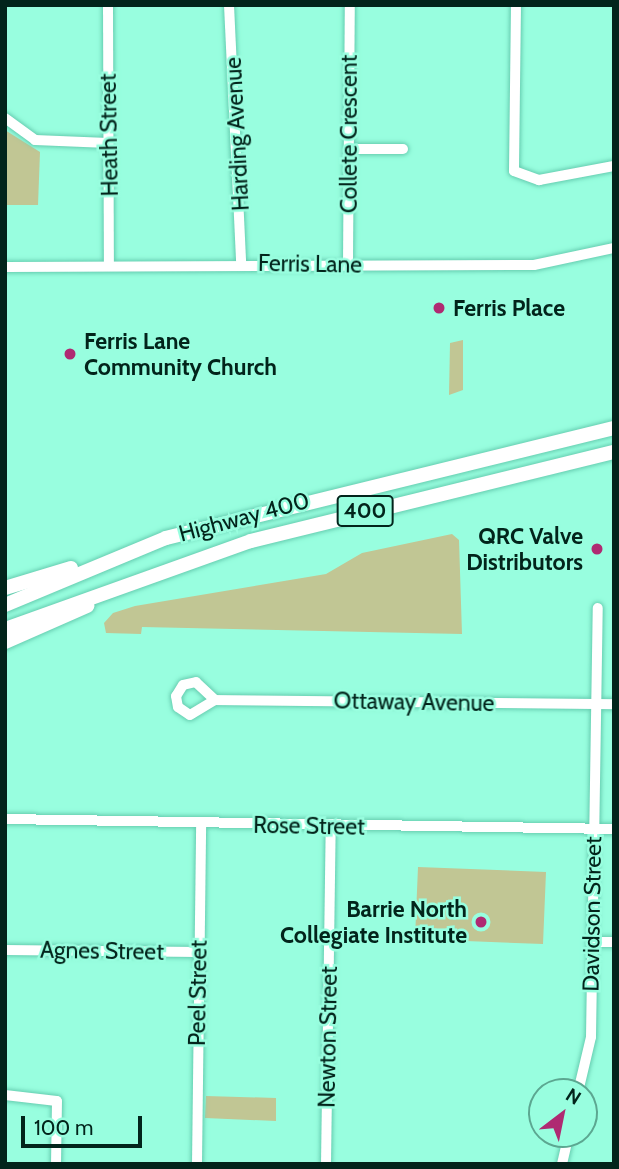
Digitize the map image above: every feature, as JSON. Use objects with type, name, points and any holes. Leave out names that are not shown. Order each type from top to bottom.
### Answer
[{"type":"highway","name":"Highway 400","points":[[5,606],[129,550],[309,498],[614,428]]},
{"type":"highway","name":"Highway 400","points":[[5,629],[120,583],[315,524],[614,452]]},
{"type":"highway","points":[[5,588],[129,550]]},
{"type":"highway","points":[[5,642],[84,607],[120,583]]},
{"type":"street","name":"Heath Street","points":[[108,5],[109,265]]},
{"type":"street","name":"Harding Avenue","points":[[229,5],[241,263]]},
{"type":"street","name":"Collete Crescent","points":[[348,263],[350,5]]},
{"type":"street","points":[[516,5],[514,171],[539,180],[614,166]]},
{"type":"street","points":[[5,118],[35,140],[108,143]]},
{"type":"street","points":[[350,149],[402,149]]},
{"type":"street","name":"Ferris Lane","points":[[5,267],[241,263],[534,265],[614,248]]},
{"type":"street","name":"Davidson Street","points":[[581,1078],[591,1037],[598,608]]},
{"type":"street","name":"Ottaway Avenue","points":[[215,700],[614,704]]},
{"type":"street","name":"Rose Street","points":[[5,819],[331,827],[614,829]]},
{"type":"street","name":"Peel Street","points":[[197,1164],[201,822]]},
{"type":"street","name":"Newton Street","points":[[326,1164],[331,827]]},
{"type":"street","points":[[592,942],[614,942]]},
{"type":"street","name":"Agnes Street","points":[[5,950],[198,952]]},
{"type":"street","points":[[5,1095],[55,1098],[56,1164]]},
{"type":"green space","points":[[5,130],[40,152],[38,205],[5,205]]},
{"type":"green space","points":[[463,340],[463,390],[449,395],[450,343]]},
{"type":"green space","points":[[452,534],[459,540],[462,634],[142,627],[141,634],[106,633],[104,623],[113,613],[135,606],[326,574],[362,553]]},
{"type":"green space","points":[[418,867],[546,872],[543,944],[415,939]]},
{"type":"green space","points":[[206,1096],[276,1098],[276,1121],[205,1118]]},
{"type":"place","name":"Ferris Place","points":[[439,308]]},
{"type":"place","name":"Ferris Lane Community Church","points":[[70,354]]},
{"type":"place","name":"QRC Valve Distributors","points":[[597,549]]},
{"type":"place","name":"Barrie North Collegiate Institute","points":[[481,922]]}]
